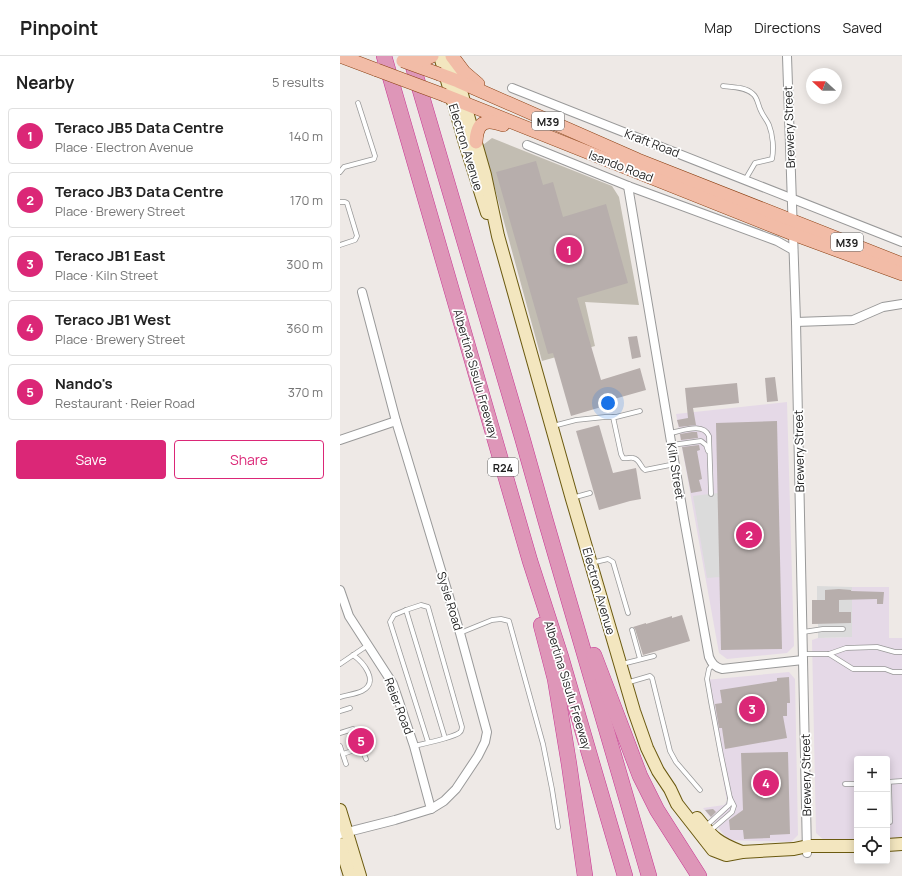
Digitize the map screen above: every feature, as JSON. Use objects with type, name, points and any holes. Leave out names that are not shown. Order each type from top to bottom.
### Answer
[{"type":"highway","name":"Albertina Sisulu Freeway","points":[[384,56],[530,562],[561,657],[625,876]]},
{"type":"highway","name":"Albertina Sisulu Freeway","points":[[407,58],[567,593],[649,876]]},
{"type":"highway","points":[[530,562],[530,582],[555,679],[585,876]]},
{"type":"highway","points":[[567,593],[588,640],[640,776],[658,810],[699,876]]},
{"type":"main road","name":"Isando Road","points":[[340,56],[464,103],[525,129],[793,234],[902,274]]},
{"type":"main road","name":"Isando Road","points":[[390,56],[407,58],[442,75],[497,97],[624,154],[902,264]]},
{"type":"main road","points":[[407,58],[424,60],[432,56]]},
{"type":"main road","name":"Electron Avenue","points":[[440,56],[442,75],[448,97],[489,220],[498,236]]},
{"type":"main road","points":[[452,56],[464,72],[497,97]]},
{"type":"main road","name":"Electron Avenue","points":[[452,56],[476,142],[498,236],[572,499],[626,683],[647,748],[658,771],[670,789],[677,804],[705,833],[713,850],[719,853],[726,855],[742,852],[794,849],[854,853]]},
{"type":"main road","points":[[476,142],[478,129],[484,123],[495,122],[518,130],[525,129]]},
{"type":"main road","points":[[340,810],[344,834],[360,876]]},
{"type":"main road","points":[[340,844],[350,876]]},
{"type":"main road","points":[[890,845],[902,844]]},
{"type":"main road","name":"Electron Avenue","points":[[808,850],[854,846]]},
{"type":"main road","points":[[890,853],[902,852]]},
{"type":"street","name":"Brewery Street","points":[[787,56],[796,322],[808,850]]},
{"type":"street","name":"Kraft Road","points":[[512,88],[791,198]]},
{"type":"street","points":[[527,145],[628,186],[777,241],[793,250]]},
{"type":"street","name":"Kiln Street","points":[[628,186],[707,653],[713,664]]},
{"type":"street","points":[[791,198],[902,242]]},
{"type":"street","name":"Sysie Road","points":[[344,834],[431,809],[444,801],[456,789],[478,756],[487,737],[487,732],[460,633],[396,421],[362,292]]},
{"type":"street","points":[[796,322],[853,320],[883,307],[902,304]]},
{"type":"street","points":[[340,440],[396,421]]},
{"type":"street","name":"Reier Road","points":[[340,590],[346,611],[393,684],[414,746],[431,809]]},
{"type":"street","points":[[713,664],[719,668],[727,669],[803,657]]},
{"type":"lane","points":[[723,86],[738,88],[754,94],[760,111],[771,131],[773,150],[772,159],[755,163],[745,180]]},
{"type":"lane","points":[[340,172],[344,167],[374,158],[375,156],[358,103]]},
{"type":"lane","points":[[340,202],[342,201],[347,203],[357,236],[355,240],[340,245]]},
{"type":"lane","points":[[552,426],[576,420],[613,417],[640,411]]},
{"type":"lane","points":[[613,417],[623,458],[635,458],[645,470],[676,464]]},
{"type":"lane","points":[[670,433],[696,428],[705,430],[709,436],[711,494]]},
{"type":"lane","points":[[672,445],[701,441],[706,445],[709,453]]},
{"type":"lane","points":[[572,499],[590,493]]},
{"type":"lane","points":[[591,563],[608,560],[613,562],[628,613]]},
{"type":"lane","points":[[414,746],[458,734],[461,731],[462,722],[428,607],[421,605],[394,615],[390,622],[428,742]]},
{"type":"lane","points":[[406,610],[445,738]]},
{"type":"lane","points":[[460,633],[492,620],[500,619],[509,621],[543,744],[558,827]]},
{"type":"lane","points":[[803,632],[823,629],[843,629]]},
{"type":"lane","points":[[632,630],[640,659]]},
{"type":"lane","points":[[340,664],[368,645]]},
{"type":"lane","points":[[803,657],[830,654],[846,648],[877,647],[895,652],[902,652]]},
{"type":"lane","points":[[830,654],[853,669],[885,669],[893,672],[902,672]]},
{"type":"lane","points":[[340,697],[362,691],[369,684],[371,677],[360,660],[353,655]]},
{"type":"lane","points":[[621,664],[654,656]]},
{"type":"lane","points":[[705,833],[732,812],[734,806],[730,798],[721,756],[707,679],[709,669],[713,664]]},
{"type":"lane","points":[[626,683],[644,677],[650,676],[652,678],[670,751],[676,762],[700,790]]},
{"type":"lane","points":[[340,711],[350,708]]},
{"type":"lane","points":[[340,734],[354,729]]},
{"type":"lane","points":[[342,754],[372,744]]},
{"type":"lane","points":[[340,746],[346,764]]},
{"type":"lane","points":[[361,748],[366,759]]},
{"type":"lane","points":[[890,782],[902,781]]},
{"type":"lane","points":[[845,784],[854,784]]},
{"type":"lane","points":[[705,833],[729,805],[730,798]]},
{"type":"shaded area","points":[[492,138],[612,186],[619,197],[639,305],[585,302],[595,346],[542,361],[483,145]]},
{"type":"shaded area","points":[[787,402],[794,646],[787,653],[727,659],[719,653],[676,414]]},
{"type":"shaded area","points":[[718,493],[720,577],[707,578],[693,496]]},
{"type":"shaded area","points":[[817,586],[852,587],[852,637],[818,638],[818,624],[812,624],[812,600],[817,600]]},
{"type":"shaded area","points":[[852,587],[889,587],[889,638],[902,638],[902,838],[890,838],[890,756],[854,756],[854,839],[824,840],[816,833],[812,640],[818,638],[852,637]]},
{"type":"shaded area","points":[[789,672],[795,679],[798,835],[791,842],[728,840],[703,808],[724,805],[727,801],[705,680]]},
{"type":"building","points":[[536,161],[543,185],[553,182],[563,217],[606,204],[628,283],[577,298],[601,380],[640,368],[646,390],[607,401],[608,405],[571,416],[553,353],[548,354],[496,172]]},
{"type":"building","points":[[637,336],[641,357],[632,359],[628,337]]},
{"type":"building","points":[[775,377],[778,401],[767,402],[765,378]]},
{"type":"building","points":[[737,383],[739,403],[693,408],[696,425],[679,427],[677,420],[688,418],[685,388]]},
{"type":"building","points":[[777,421],[782,649],[721,650],[716,423]]},
{"type":"building","points":[[599,425],[613,473],[636,468],[641,499],[599,510],[576,431]]},
{"type":"building","points":[[697,432],[698,438],[681,440],[680,434]]},
{"type":"building","points":[[699,445],[700,450],[697,451],[702,479],[699,480],[702,491],[691,493],[682,447]]},
{"type":"building","points":[[839,589],[884,592],[883,604],[877,604],[877,599],[839,600],[839,612],[851,612],[851,623],[812,624],[812,600],[825,600],[825,590]]},
{"type":"building","points":[[682,615],[690,641],[643,655],[635,629],[633,627],[672,616],[672,618]]},
{"type":"building","points":[[789,677],[790,703],[787,703],[787,716],[783,716],[787,738],[725,749],[722,728],[719,728],[715,704],[722,703],[720,690],[777,681],[777,678]]},
{"type":"building","points":[[788,752],[790,834],[770,835],[770,838],[744,839],[743,830],[730,830],[729,820],[743,810],[741,753]]},
{"type":"building","points":[[713,809],[716,812],[711,817],[705,810]]},
{"type":"place","name":"Teraco JB5 Data Centre","points":[[569,250]]},
{"type":"place","name":"Teraco JB3 Data Centre","points":[[749,535]]},
{"type":"place","name":"Teraco JB1 East","points":[[752,709]]},
{"type":"place","name":"Nando's","points":[[361,741]]},
{"type":"place","name":"Teraco JB1 West","points":[[766,783]]}]
